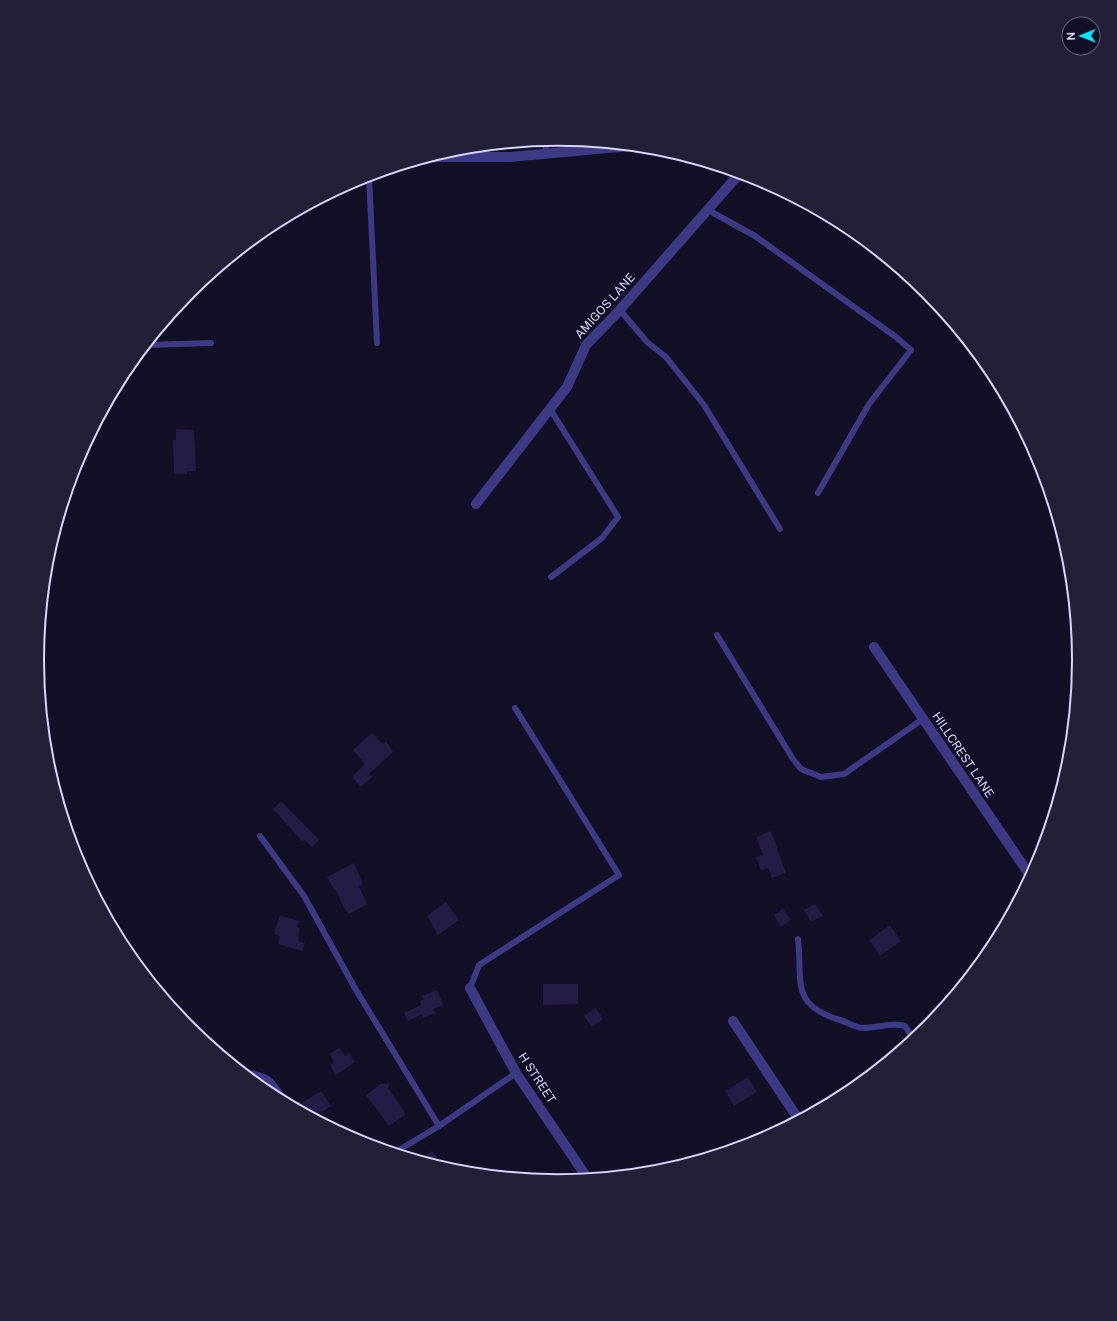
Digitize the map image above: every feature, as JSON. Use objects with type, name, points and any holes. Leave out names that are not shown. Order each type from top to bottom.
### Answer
[{"type":"street","points":[[454,157],[510,157],[606,148]]},
{"type":"street","name":"AMIGOS LANE","points":[[476,504],[567,387],[586,345],[620,310],[736,178]]},
{"type":"street","name":"HILLCREST LANE","points":[[874,647],[1027,872]]},
{"type":"street","name":"H STREET","points":[[470,988],[516,1072],[585,1174]]},
{"type":"street","points":[[733,1021],[797,1116]]},
{"type":"lane","points":[[545,146],[546,154]]},
{"type":"lane","points":[[369,182],[377,343]]},
{"type":"lane","points":[[708,210],[755,236],[911,350],[869,404],[818,493]]},
{"type":"lane","points":[[620,310],[647,342],[666,358],[704,405],[780,529]]},
{"type":"lane","points":[[152,345],[211,343]]},
{"type":"lane","points":[[550,409],[618,517],[602,538],[551,577]]},
{"type":"lane","points":[[717,635],[793,760],[801,769],[821,777],[844,774],[923,720]]},
{"type":"lane","points":[[470,988],[479,965],[619,875],[515,708]]},
{"type":"lane","points":[[260,836],[304,896],[356,990],[439,1126]]},
{"type":"lane","points":[[798,939],[801,991],[817,1011],[860,1028],[880,1028],[896,1023],[906,1026],[911,1035]]},
{"type":"lane","points":[[399,1150],[439,1126],[516,1072]]},
{"type":"lane","points":[[252,1074],[270,1078],[279,1092]]},
{"type":"building","points":[[176,429],[194,430],[196,471],[187,471],[187,474],[174,474],[173,440],[176,440]]},
{"type":"building","points":[[372,733],[383,744],[386,741],[393,752],[369,774],[372,777],[361,787],[352,777],[365,764],[353,750]]},
{"type":"building","points":[[281,801],[319,840],[312,847],[305,840],[302,841],[273,809]]},
{"type":"building","points":[[771,831],[786,873],[772,878],[768,868],[761,870],[756,857],[763,855],[756,837]]},
{"type":"building","points":[[354,863],[363,884],[359,887],[367,904],[349,914],[344,908],[336,890],[335,891],[327,877]]},
{"type":"building","points":[[446,902],[459,920],[438,935],[427,916]]},
{"type":"building","points":[[815,904],[823,916],[811,922],[804,910]]},
{"type":"building","points":[[783,909],[791,920],[781,927],[774,915]]},
{"type":"building","points":[[280,915],[299,921],[297,927],[300,928],[298,941],[305,943],[302,951],[278,944],[280,936],[274,934]]},
{"type":"building","points":[[890,925],[901,941],[880,956],[869,940]]},
{"type":"building","points":[[543,984],[578,984],[578,1004],[543,1005]]},
{"type":"building","points":[[437,990],[443,1005],[433,1009],[435,1013],[423,1018],[422,1014],[408,1021],[404,1013],[421,1005],[420,1001],[423,999],[422,996]]},
{"type":"building","points":[[596,1008],[603,1019],[592,1027],[584,1016]]},
{"type":"building","points":[[339,1048],[345,1056],[349,1053],[355,1062],[336,1075],[330,1065],[334,1063],[330,1054]]},
{"type":"building","points":[[748,1077],[757,1092],[734,1106],[725,1091]]},
{"type":"building","points":[[390,1083],[388,1088],[406,1114],[389,1126],[366,1095],[381,1084]]},
{"type":"building","points":[[321,1091],[331,1106],[318,1115],[305,1108],[302,1103]]},
{"type":"building","points":[[432,1151],[439,1160],[425,1157],[423,1157]]}]
